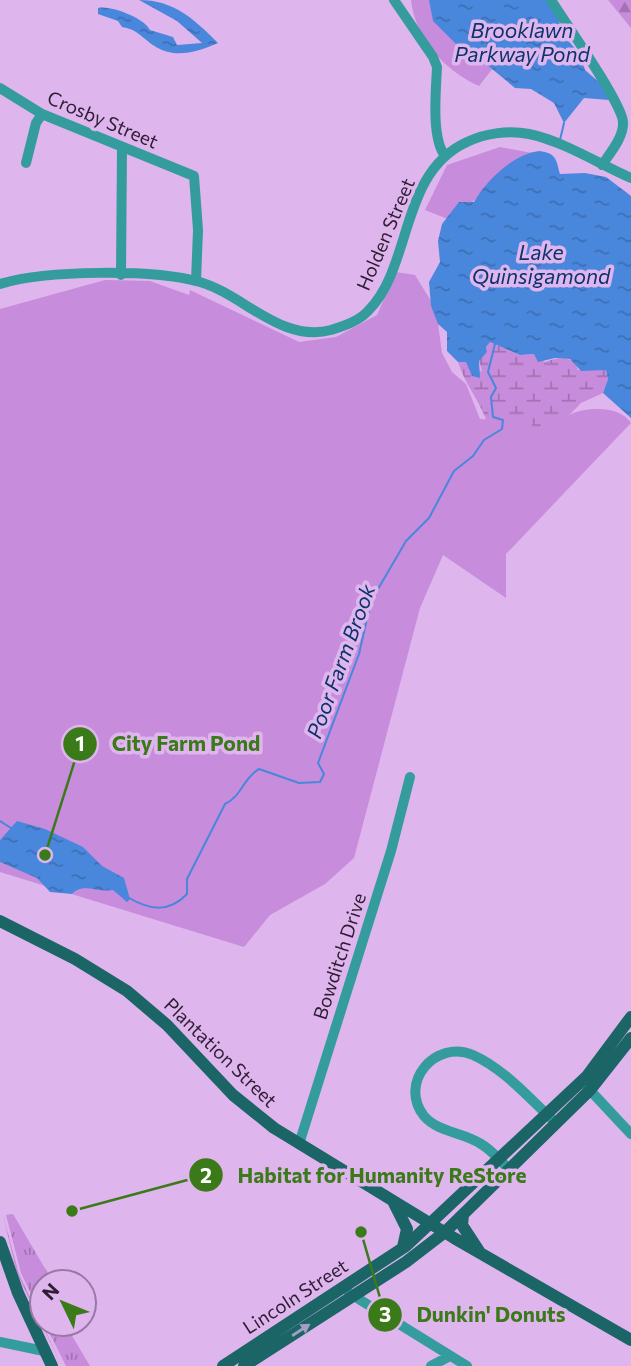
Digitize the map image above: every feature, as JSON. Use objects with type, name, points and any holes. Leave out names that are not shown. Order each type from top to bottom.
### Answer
[{"type":"main road","name":"Plantation Street","points":[[0,921],[75,959],[127,991],[167,1025],[255,1115],[430,1224],[631,1340]]},
{"type":"main road","points":[[609,1059],[630,1020]]},
{"type":"main road","points":[[609,1059],[631,1038]]},
{"type":"main road","name":"Lincoln Street","points":[[234,1364],[445,1232],[509,1169],[609,1059]]},
{"type":"main road","name":"Lincoln Street","points":[[349,1292],[430,1224],[498,1158],[552,1119]]},
{"type":"main road","points":[[391,1200],[406,1222],[407,1236],[403,1248]]},
{"type":"main road","points":[[463,1215],[465,1231],[482,1254]]},
{"type":"main road","points":[[0,1242],[18,1293],[52,1366]]},
{"type":"street","points":[[394,0],[437,67],[438,137],[440,149],[445,156]]},
{"type":"street","points":[[551,0],[611,93],[623,118],[621,133],[602,165]]},
{"type":"street","name":"Crosby Street","points":[[0,89],[42,114],[194,176],[198,230],[196,281]]},
{"type":"street","points":[[26,163],[36,122],[42,114]]},
{"type":"street","name":"Holden Street","points":[[0,284],[35,277],[121,275],[196,281],[300,331],[329,330],[366,313],[380,297],[426,180],[445,156],[462,144],[484,135],[524,133],[631,178]]},
{"type":"street","points":[[121,275],[122,148]]},
{"type":"street","name":"Bowditch Drive","points":[[299,1144],[391,851],[410,777]]},
{"type":"street","points":[[509,1169],[482,1144],[435,1125],[423,1114],[415,1091],[418,1074],[423,1067],[446,1054],[471,1054],[514,1083],[552,1119]]},
{"type":"street","points":[[586,1085],[631,1134]]},
{"type":"street","points":[[349,1292],[467,1366]]},
{"type":"street","points":[[0,1342],[44,1351]]},
{"type":"street","points":[[431,1366],[450,1356]]},
{"type":"green space","points":[[411,0],[448,0],[497,63],[479,86],[455,72],[434,52],[419,27]]},
{"type":"green space","points":[[608,0],[631,0],[631,28]]},
{"type":"green space","points":[[500,147],[532,153],[450,220],[425,210],[447,165]]},
{"type":"green space","points":[[396,272],[415,275],[436,309],[442,353],[452,372],[466,384],[480,419],[498,420],[532,413],[531,424],[538,432],[549,429],[576,412],[598,409],[614,411],[631,423],[506,554],[506,598],[443,555],[420,608],[354,858],[325,884],[270,915],[244,947],[0,872],[0,309],[105,280],[150,281],[189,295],[190,290],[299,342],[336,337],[377,315]]},
{"type":"green space","points":[[490,342],[520,355],[534,354],[545,362],[571,360],[575,362],[578,370],[606,369],[608,379],[603,393],[581,403],[547,438],[488,425],[458,362],[466,362],[482,372],[479,360],[487,352],[486,347]]},
{"type":"green space","points":[[13,1214],[45,1268],[28,1268],[28,1288],[21,1273],[6,1215]]},
{"type":"green space","points":[[3,1215],[28,1296],[17,1274]]},
{"type":"green space","points":[[52,1338],[73,1338],[90,1366],[66,1366]]},
{"type":"water","points":[[139,0],[163,3],[183,12],[218,43],[192,52],[167,52],[134,31],[122,27],[118,21],[98,14],[98,8],[119,10],[141,21],[150,30],[173,37],[177,45],[202,43],[177,21]]},
{"type":"water","name":"Brooklawn Parkway Pond","points":[[429,0],[548,0],[555,8],[564,36],[580,54],[585,70],[600,83],[609,100],[584,98],[564,123],[554,103],[531,89],[515,88],[469,50],[459,47],[433,21]]},
{"type":"water","name":"Lake Quinsigamond","points":[[539,151],[552,155],[560,174],[585,173],[606,177],[631,196],[631,418],[603,393],[608,379],[606,370],[581,371],[570,359],[555,358],[538,362],[534,354],[520,355],[490,342],[486,347],[487,352],[479,361],[480,378],[472,376],[466,362],[458,362],[447,351],[447,332],[438,324],[431,306],[429,282],[440,262],[438,241],[442,224],[459,202],[474,202],[493,177],[510,163]]},
{"type":"water","points":[[17,821],[45,829],[83,847],[102,866],[124,878],[130,899],[127,902],[113,890],[86,888],[72,894],[50,892],[37,878],[0,862],[0,840]]},
{"type":"waterway","points":[[560,140],[564,123]]},
{"type":"waterway","name":"Poor Farm Brook","points":[[129,898],[159,908],[173,904],[187,894],[187,879],[225,804],[231,801],[254,772],[259,769],[299,783],[320,782],[324,774],[318,763],[359,654],[371,601],[406,541],[429,518],[454,471],[473,456],[484,440],[502,429],[503,420],[493,417],[491,397],[496,388],[488,372],[496,340]]},
{"type":"waterway","name":"Poor Farm Brook","points":[[0,821],[11,828]]},
{"type":"place","name":"City Farm Pond","points":[[45,855]]},
{"type":"place","name":"Habitat for Humanity ReStore","points":[[72,1211]]},
{"type":"place","name":"Dunkin' Donuts","points":[[361,1232]]}]
